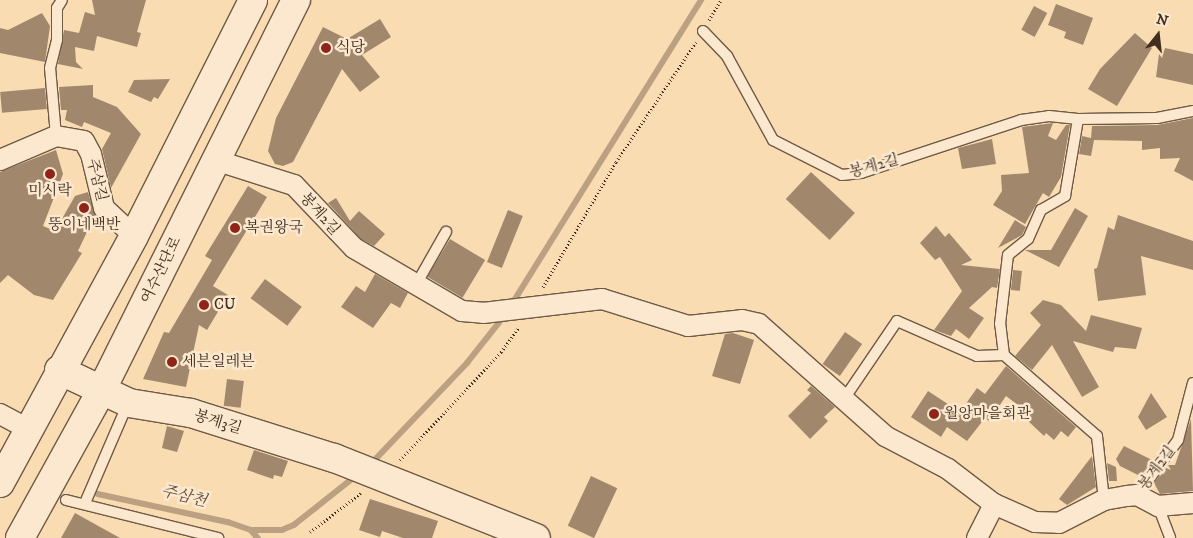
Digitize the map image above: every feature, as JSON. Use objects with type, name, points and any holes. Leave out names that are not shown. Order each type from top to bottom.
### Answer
[{"type":"street","points":[[0,483],[59,370],[134,236],[253,0]]},
{"type":"street","name":"여수산단로","points":[[20,538],[100,391],[296,0]]},
{"type":"street","points":[[0,160],[56,136]]},
{"type":"street","name":"주삼길","points":[[56,136],[79,139],[88,146],[104,208],[134,236]]},
{"type":"street","name":"봉계2길","points":[[215,160],[294,185],[320,218],[354,248],[418,283],[462,311],[483,313],[602,298],[688,326],[742,320],[760,324],[885,436],[948,469],[994,504],[1050,525],[1104,500],[1137,495],[1158,506],[1193,503]]},
{"type":"street","name":"봉계3길","points":[[59,370],[100,391],[129,403],[191,413],[334,458],[382,476]]},
{"type":"street","points":[[0,414],[28,429]]},
{"type":"street","points":[[382,476],[536,538]]},
{"type":"street","points":[[977,538],[994,504]]},
{"type":"lane","points":[[56,136],[50,68],[57,40],[57,8],[62,0]]},
{"type":"lane","name":"봉계2길","points":[[703,31],[727,56],[773,140],[842,175],[861,173],[1021,120],[1049,116],[1078,119],[1157,118],[1193,111]]},
{"type":"lane","points":[[1078,119],[1065,196],[1041,210],[1028,240],[1008,255],[1000,324],[1004,355],[1097,436],[1104,500]]},
{"type":"lane","points":[[418,283],[446,232]]},
{"type":"lane","points":[[844,399],[897,321],[977,356],[1004,355]]},
{"type":"lane","name":"봉계2길","points":[[1137,495],[1178,440],[1193,383]]},
{"type":"lane","points":[[85,502],[129,403]]},
{"type":"lane","points":[[66,500],[85,502],[218,538]]},
{"type":"lane","points":[[1158,506],[1170,538]]},
{"type":"path","points":[[310,532],[382,476],[501,352],[616,162],[703,31],[721,0]]},
{"type":"building","points":[[92,0],[146,0],[137,32],[141,33],[137,47],[97,36],[94,51],[75,47],[76,62],[83,69],[58,64],[64,30],[79,33],[85,12],[95,15]]},
{"type":"building","points":[[1056,4],[1093,18],[1083,45],[1064,38],[1066,32],[1048,25]]},
{"type":"building","points":[[1034,6],[1047,13],[1035,37],[1021,30]]},
{"type":"building","points":[[42,13],[50,26],[45,62],[0,53],[0,28],[8,30]]},
{"type":"building","points":[[380,19],[391,37],[362,55],[380,77],[360,92],[342,69],[293,162],[283,166],[275,164],[268,151],[276,118],[323,27],[347,39]]},
{"type":"building","points":[[1135,33],[1152,48],[1117,106],[1088,89],[1100,69]]},
{"type":"building","points":[[1165,48],[1193,54],[1193,85],[1156,77],[1159,54],[1162,58]]},
{"type":"building","points":[[170,79],[158,99],[154,97],[151,102],[128,92],[134,80]]},
{"type":"building","points":[[93,85],[93,97],[117,107],[141,134],[111,188],[102,149],[111,133],[84,122],[82,127],[65,120],[67,110],[61,110],[59,87]]},
{"type":"building","points":[[45,88],[47,109],[2,113],[0,92]]},
{"type":"building","points":[[1193,118],[1193,181],[1174,171],[1180,158],[1160,159],[1160,148],[1142,150],[1142,141],[1094,140],[1091,156],[1079,154],[1082,136],[1091,138],[1092,126],[1157,125]]},
{"type":"building","points":[[1053,123],[1048,136],[1056,140],[1066,125],[1070,125],[1061,177],[1049,197],[1043,193],[1025,224],[993,205],[1002,191],[1001,175],[1029,173],[1022,127]]},
{"type":"building","points":[[992,139],[996,164],[962,169],[958,148]]},
{"type":"building","points":[[56,150],[63,174],[43,226],[55,231],[75,196],[88,192],[95,215],[78,251],[82,253],[53,300],[34,295],[8,275],[0,283],[0,172]]},
{"type":"building","points":[[811,172],[855,213],[830,240],[786,199]]},
{"type":"building","points":[[248,186],[267,197],[213,286],[228,295],[207,330],[199,325],[186,387],[143,379],[164,332],[169,333],[212,260],[205,256]]},
{"type":"building","points":[[336,198],[350,221],[359,211],[385,234],[374,246],[361,239],[328,203]]},
{"type":"building","points":[[1075,208],[1088,216],[1059,267],[1025,250],[1051,250]]},
{"type":"building","points":[[508,210],[523,216],[502,268],[487,262]]},
{"type":"building","points":[[1118,215],[1193,241],[1193,270],[1141,256],[1146,295],[1098,301],[1094,269],[1097,268],[1108,227],[1114,230]]},
{"type":"building","points":[[1015,220],[1026,227],[1022,235],[998,248]]},
{"type":"building","points":[[936,226],[945,237],[949,233],[972,260],[961,265],[1000,269],[997,288],[992,287],[969,308],[984,318],[969,339],[956,329],[951,336],[934,330],[962,291],[940,257],[935,260],[920,243]]},
{"type":"building","points":[[450,239],[485,260],[462,298],[427,277]]},
{"type":"building","points":[[1013,270],[1022,271],[1020,291],[1011,290]]},
{"type":"building","points":[[375,274],[408,293],[400,308],[391,303],[373,328],[341,307],[356,286],[365,292]]},
{"type":"building","points":[[265,279],[302,307],[287,326],[251,298]]},
{"type":"building","points":[[1043,300],[1061,305],[1086,331],[1091,315],[1142,328],[1136,349],[1115,347],[1113,352],[1073,341],[1099,387],[1082,397],[1052,345],[1032,370],[1015,356],[1041,325],[1030,313]]},
{"type":"building","points":[[845,332],[862,344],[840,376],[823,364]]},
{"type":"building","points":[[733,333],[754,340],[740,384],[712,376],[725,334]]},
{"type":"building","points":[[1006,366],[1076,427],[1068,437],[1061,431],[1054,440],[1046,433],[1044,436],[1026,419],[1030,414],[1006,396],[989,421],[985,418],[967,441],[947,427],[941,437],[911,417],[928,391],[960,412],[977,388],[985,394]]},
{"type":"building","points":[[227,379],[244,381],[241,408],[224,406]]},
{"type":"building","points":[[811,386],[835,407],[824,417],[828,421],[810,439],[788,416],[811,393],[807,390]]},
{"type":"building","points":[[1151,393],[1167,417],[1146,430],[1138,417]]},
{"type":"building","points":[[1191,419],[1193,491],[1160,494],[1154,483],[1166,468],[1171,470],[1168,465],[1175,465]]},
{"type":"building","points":[[167,426],[184,431],[177,452],[162,448]]},
{"type":"building","points":[[1124,446],[1154,461],[1142,477],[1120,466],[1116,459]]},
{"type":"building","points":[[254,450],[288,461],[282,477],[274,475],[273,479],[247,470]]},
{"type":"building","points":[[1092,456],[1096,487],[1067,505],[1059,499]]},
{"type":"building","points":[[1107,463],[1116,467],[1117,481],[1109,481]]},
{"type":"building","points":[[591,476],[617,488],[594,538],[568,526]]},
{"type":"building","points":[[370,499],[438,521],[432,538],[403,538],[382,531],[380,537],[359,530]]},
{"type":"building","points":[[75,513],[120,538],[61,538]]},
{"type":"waterway","points":[[512,304],[701,0]]},
{"type":"waterway","points":[[370,465],[467,363],[506,314]]},
{"type":"waterway","points":[[251,530],[282,530],[294,525],[357,475]]},
{"type":"waterway","name":"주삼천","points":[[98,494],[228,522],[251,530],[258,538]]},
{"type":"place","name":"식당","points":[[326,48]]},
{"type":"place","name":"미시락","points":[[50,174]]},
{"type":"place","name":"뚱이네백반","points":[[84,208]]},
{"type":"place","name":"복권왕국","points":[[235,228]]},
{"type":"place","name":"CU","points":[[204,305]]},
{"type":"place","name":"세븐일레븐","points":[[172,362]]},
{"type":"place","name":"월앙마을회관","points":[[934,414]]}]
